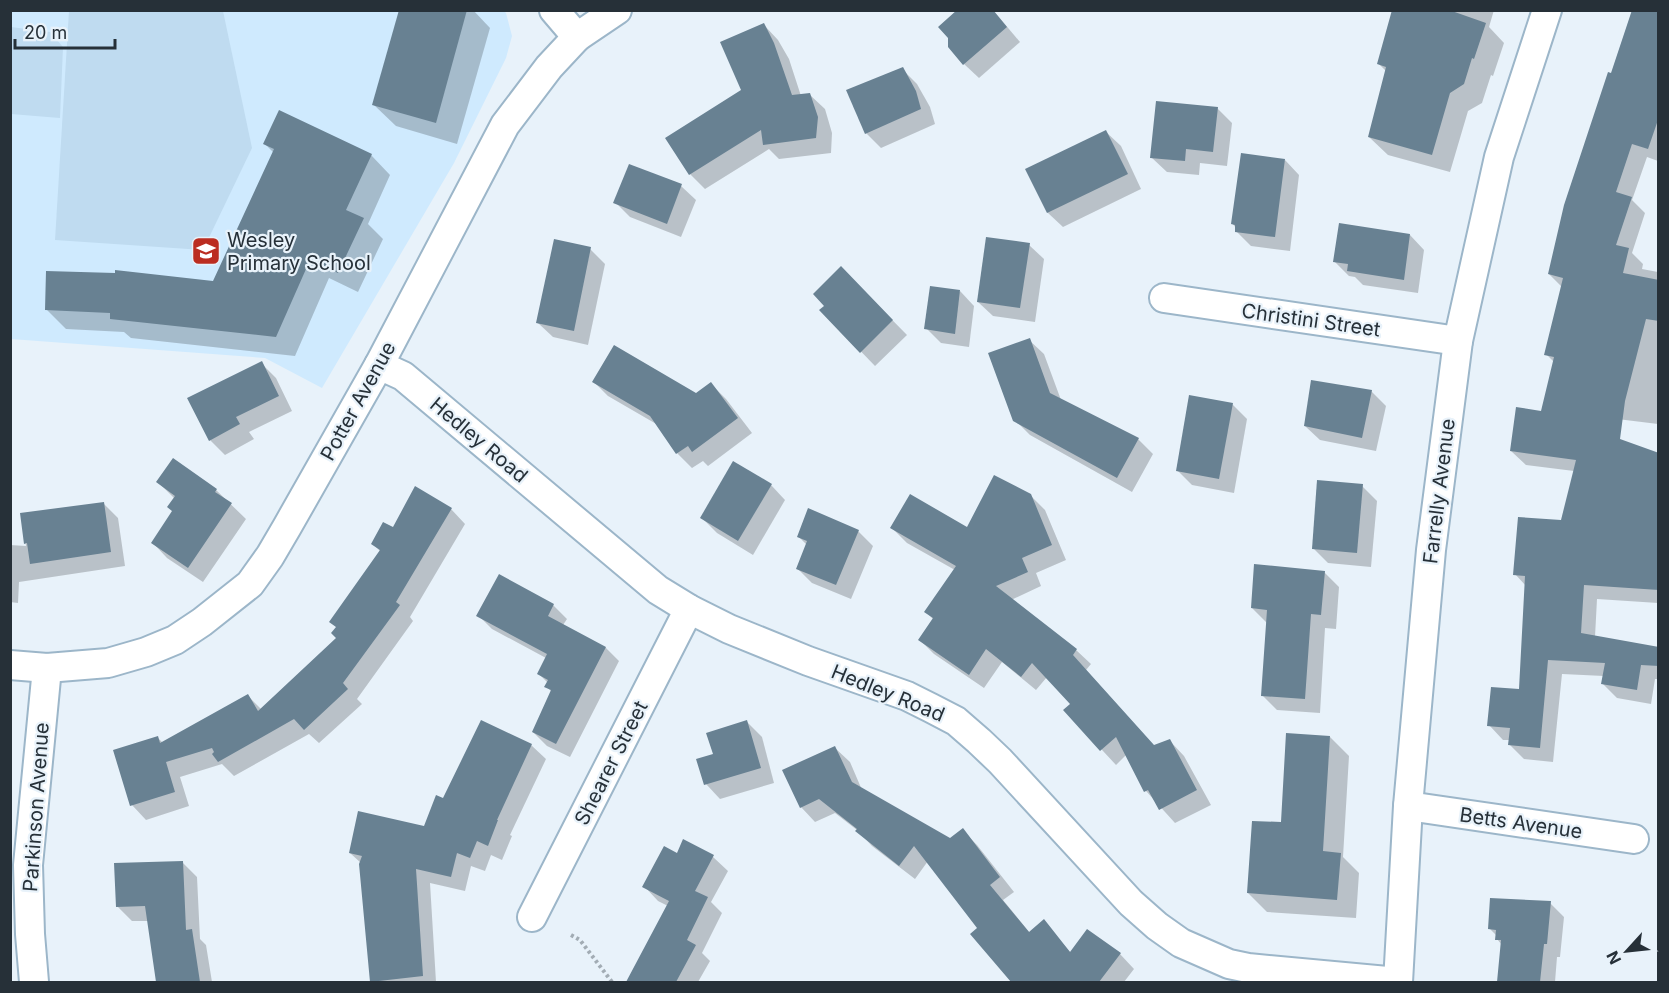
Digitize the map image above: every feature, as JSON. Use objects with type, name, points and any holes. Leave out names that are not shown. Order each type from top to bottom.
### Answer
[{"type":"street","points":[[554,10],[577,37]]},
{"type":"street","name":"Potter Avenue","points":[[10,665],[47,668],[108,663],[146,652],[175,640],[202,622],[249,584],[270,556],[379,365],[505,125],[549,67],[577,37],[617,10]]},
{"type":"street","name":"Farrelly Avenue","points":[[1398,982],[1408,806],[1431,550],[1458,341],[1499,157],[1546,10]]},
{"type":"street","name":"Christini Street","points":[[1164,298],[1458,341]]},
{"type":"street","name":"Hedley Road","points":[[379,365],[403,376],[658,590],[729,629],[808,661],[907,696],[956,721],[1000,762],[1131,903],[1181,944],[1229,964],[1248,968],[1398,982]]},
{"type":"street","name":"Shearer Street","points":[[532,917],[689,609]]},
{"type":"street","name":"Parkinson Avenue","points":[[34,982],[28,865],[47,668]]},
{"type":"street","name":"Betts Avenue","points":[[1408,806],[1634,839]]},
{"type":"path","points":[[571,935],[580,940],[612,982]]},
{"type":"shaded area","name":"Wesley Primary School","points":[[10,11],[504,11],[512,36],[506,58],[454,163],[322,388],[265,358],[11,339]]},
{"type":"shaded area","points":[[69,11],[223,11],[252,148],[203,250],[55,240]]},
{"type":"shaded area","points":[[11,27],[50,32],[63,47],[60,118],[11,114]]},
{"type":"building","points":[[399,10],[467,10],[436,123],[372,105]]},
{"type":"building","points":[[957,10],[993,10],[1007,27],[963,65],[948,47],[948,38],[938,27]]},
{"type":"building","points":[[1392,10],[1449,10],[1486,23],[1464,84],[1450,93],[1432,155],[1368,137],[1386,67],[1377,64]]},
{"type":"building","points":[[1632,10],[1659,10],[1659,117],[1648,149],[1632,144],[1616,192],[1632,197],[1616,245],[1629,248],[1623,273],[1659,280],[1659,321],[1646,319],[1625,401],[1620,439],[1659,453],[1659,590],[1584,585],[1581,633],[1659,647],[1659,666],[1641,665],[1637,690],[1601,684],[1605,663],[1548,660],[1540,748],[1508,745],[1510,728],[1487,726],[1491,687],[1519,689],[1525,576],[1513,575],[1518,517],[1561,520],[1576,460],[1510,451],[1516,407],[1541,411],[1554,357],[1544,355],[1563,278],[1548,274],[1564,205],[1608,72],[1611,73]]},
{"type":"building","points":[[764,23],[774,43],[792,95],[810,93],[818,117],[816,138],[763,145],[761,130],[689,175],[665,138],[741,90],[720,42]]},
{"type":"building","points":[[903,67],[916,91],[921,109],[865,134],[846,90]]},
{"type":"building","points":[[1156,101],[1218,107],[1213,152],[1186,149],[1185,161],[1150,158]]},
{"type":"building","points":[[279,110],[372,154],[346,210],[364,218],[338,273],[310,260],[276,337],[110,319],[110,313],[45,310],[46,271],[115,273],[115,270],[213,281],[274,149],[263,144]]},
{"type":"building","points":[[1106,130],[1128,174],[1047,213],[1025,169]]},
{"type":"building","points":[[1241,153],[1285,159],[1275,237],[1235,232],[1235,225],[1231,224]]},
{"type":"building","points":[[629,164],[682,184],[667,224],[613,203]]},
{"type":"building","points":[[1339,223],[1410,234],[1404,280],[1347,271],[1348,264],[1333,262]]},
{"type":"building","points":[[986,237],[1030,243],[1020,308],[977,302]]},
{"type":"building","points":[[554,239],[591,247],[574,331],[536,323]]},
{"type":"building","points":[[841,266],[893,320],[860,353],[819,310],[824,306],[813,294]]},
{"type":"building","points":[[930,286],[960,290],[955,334],[924,329]]},
{"type":"building","points":[[1030,338],[1050,393],[1139,438],[1117,478],[1013,421],[988,353]]},
{"type":"building","points":[[614,345],[696,393],[711,382],[738,418],[692,452],[688,446],[676,454],[650,416],[592,382]]},
{"type":"building","points":[[262,361],[279,396],[236,417],[240,424],[209,441],[187,398]]},
{"type":"building","points":[[1311,380],[1372,390],[1362,438],[1304,426]]},
{"type":"building","points":[[1189,395],[1233,403],[1219,479],[1176,471]]},
{"type":"building","points":[[173,458],[217,489],[215,492],[232,503],[188,568],[151,543],[172,511],[167,507],[175,496],[156,482]]},
{"type":"building","points":[[733,461],[772,484],[738,541],[700,518]]},
{"type":"building","points":[[994,475],[1031,494],[1052,545],[1022,558],[1028,572],[996,586],[1077,649],[1073,655],[1154,745],[1170,739],[1197,790],[1159,810],[1148,790],[1144,792],[1116,737],[1100,751],[1063,710],[1070,704],[1032,663],[1021,677],[986,649],[969,675],[918,640],[933,618],[924,612],[956,566],[890,528],[910,494],[967,527]]},
{"type":"building","points":[[1317,480],[1363,484],[1357,553],[1312,549]]},
{"type":"building","points":[[415,486],[452,508],[396,602],[400,605],[343,683],[348,689],[304,730],[294,719],[218,762],[212,754],[214,752],[212,748],[166,762],[175,792],[130,806],[113,750],[158,736],[160,743],[248,694],[258,711],[336,638],[331,633],[336,627],[329,622],[380,550],[371,544],[383,522],[393,527]]},
{"type":"building","points":[[104,502],[111,552],[30,564],[27,543],[24,544],[20,513]]},
{"type":"building","points":[[808,508],[859,530],[836,585],[796,569],[807,541],[797,537]]},
{"type":"building","points":[[1254,564],[1325,571],[1321,615],[1311,614],[1305,699],[1261,696],[1267,610],[1251,608]]},
{"type":"building","points":[[499,574],[554,604],[548,616],[606,647],[556,744],[532,732],[551,690],[544,687],[548,680],[537,674],[547,654],[476,616]]},
{"type":"building","points":[[481,720],[532,744],[497,820],[488,846],[477,841],[470,858],[457,853],[451,877],[416,869],[423,976],[370,982],[359,864],[362,856],[349,853],[358,811],[424,826],[436,795],[443,798]]},
{"type":"building","points":[[747,720],[761,768],[704,785],[696,759],[713,754],[706,733]]},
{"type":"building","points":[[1286,733],[1330,736],[1323,851],[1341,853],[1337,900],[1247,893],[1252,821],[1281,822]]},
{"type":"building","points":[[835,746],[852,782],[950,838],[963,828],[1000,877],[990,885],[1029,932],[1044,919],[1070,952],[1087,929],[1121,953],[1099,982],[1011,982],[970,934],[977,928],[914,846],[899,866],[819,799],[800,808],[782,770]]},
{"type":"building","points":[[683,839],[714,855],[695,891],[708,897],[687,940],[696,945],[676,982],[626,982],[669,901],[642,887],[664,846],[677,853]]},
{"type":"building","points":[[183,861],[186,930],[192,929],[200,982],[156,982],[145,906],[116,907],[114,863]]},
{"type":"building","points":[[1490,898],[1551,901],[1547,944],[1544,944],[1540,982],[1497,982],[1501,940],[1495,940],[1496,930],[1488,929]]},
{"type":"place","name":"Wesley Primary School","points":[[206,251]]}]
